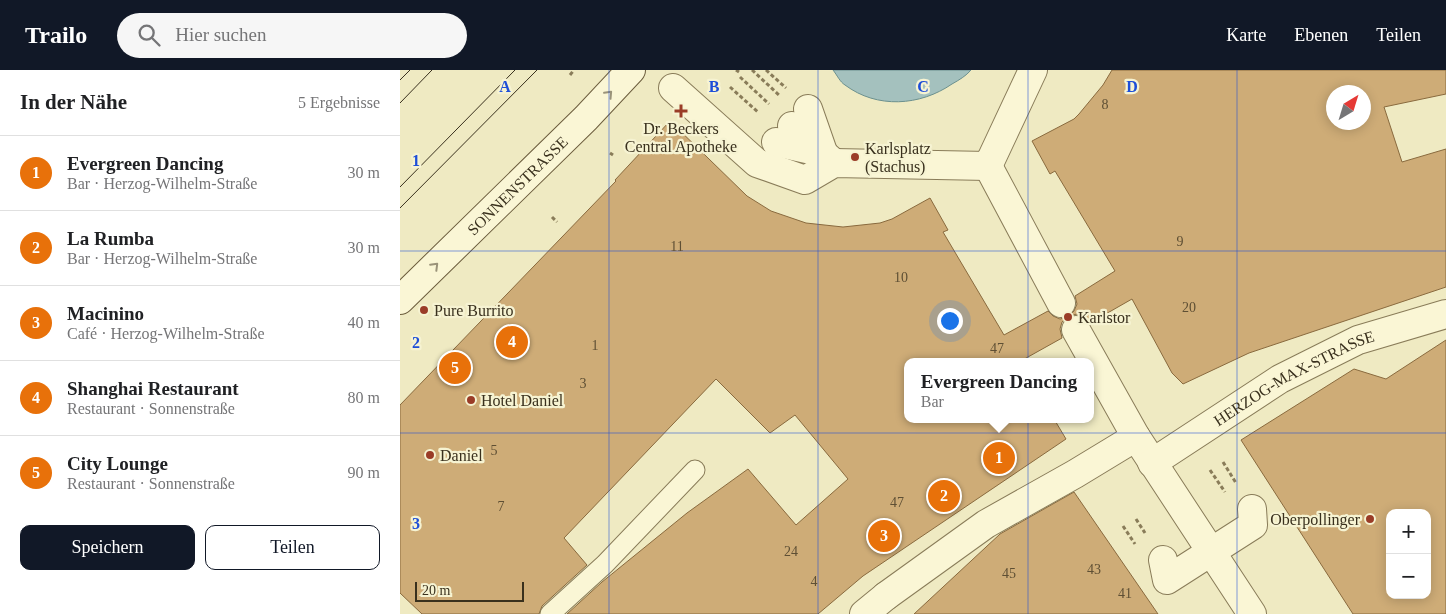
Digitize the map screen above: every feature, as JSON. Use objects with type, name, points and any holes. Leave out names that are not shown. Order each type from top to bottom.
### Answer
[{"type":"street","name":"SONNENSTRASSE","points":[[400,300],[586,118],[631,70]]},
{"type":"street","points":[[988,166],[1033,70]]},
{"type":"street","points":[[673,88],[757,163],[805,180],[829,158]]},
{"type":"street","points":[[792,126],[829,158],[988,166]]},
{"type":"street","points":[[792,126],[829,158]]},
{"type":"street","points":[[988,166],[1061,303]]},
{"type":"street","name":"HERZOG-MAX-STRASSE","points":[[1152,463],[1280,379],[1358,340],[1446,314]]},
{"type":"street","points":[[1076,330],[1092,358]]},
{"type":"street","points":[[1094,362],[1152,463],[1252,614]]},
{"type":"street","points":[[864,614],[986,524],[1136,437]]},
{"type":"street","points":[[1161,570],[1211,552],[1249,517]]},
{"type":"lane","points":[[550,614],[605,564],[695,470]]},
{"type":"path","points":[[570,75],[574,70]]},
{"type":"path","points":[[740,77],[792,126]]},
{"type":"path","points":[[730,87],[792,126]]},
{"type":"path","points":[[552,217],[557,222]]},
{"type":"water","points":[[833,70],[971,70],[962,78],[940,91],[926,97],[898,102],[884,101],[857,93],[843,84]]},
{"type":"building","points":[[1112,70],[1446,70],[1446,94],[1384,107],[1402,162],[1446,149],[1446,287],[1249,353],[1183,384],[1172,373],[1132,299],[1090,323],[1084,316],[1077,314],[1069,316],[1077,304],[1075,296],[1115,271],[1055,171],[1050,174],[1032,141],[1074,119],[1103,85]]},
{"type":"building","points":[[670,121],[747,196],[771,211],[806,223],[843,227],[880,223],[892,219],[930,198],[948,230],[943,232],[1004,335],[1048,311],[1060,319],[1068,317],[1062,322],[1060,329],[1062,338],[1026,358],[904,358],[904,423],[1056,423],[1066,439],[863,576],[818,614],[567,614],[602,582],[687,513],[748,469],[796,525],[848,479],[795,415],[770,433],[716,379],[564,538],[587,565],[542,606],[539,614],[422,614],[400,593],[400,405]]},
{"type":"building","points":[[1446,340],[1446,614],[1353,614],[1241,440],[1354,369],[1386,379]]},
{"type":"building","points":[[1074,492],[1158,614],[914,614],[1000,534]]},
{"type":"tram line","points":[[400,80],[410,70]]},
{"type":"tram line","points":[[400,103],[432,70]]},
{"type":"tram line","points":[[400,187],[515,70]]},
{"type":"tram line","points":[[400,208],[537,70]]},
{"type":"place","name":"Dr. Beckers Central Apotheke","points":[[681,111]]},
{"type":"place","name":"Karlsplatz (Stachus)","points":[[855,157]]},
{"type":"place","name":"Pure Burrito","points":[[424,310]]},
{"type":"place","name":"Karlstor","points":[[1068,317]]},
{"type":"place","name":"Shanghai Restaurant","points":[[512,342]]},
{"type":"place","name":"City Lounge","points":[[455,368]]},
{"type":"place","name":"Hotel Daniel","points":[[471,400]]},
{"type":"place","name":"Daniel","points":[[430,455]]},
{"type":"place","name":"Evergreen Dancing","points":[[999,458]]},
{"type":"place","name":"La Rumba","points":[[944,496]]},
{"type":"place","name":"Oberpollinger","points":[[1370,519]]},
{"type":"place","name":"Macinino","points":[[884,536]]}]
